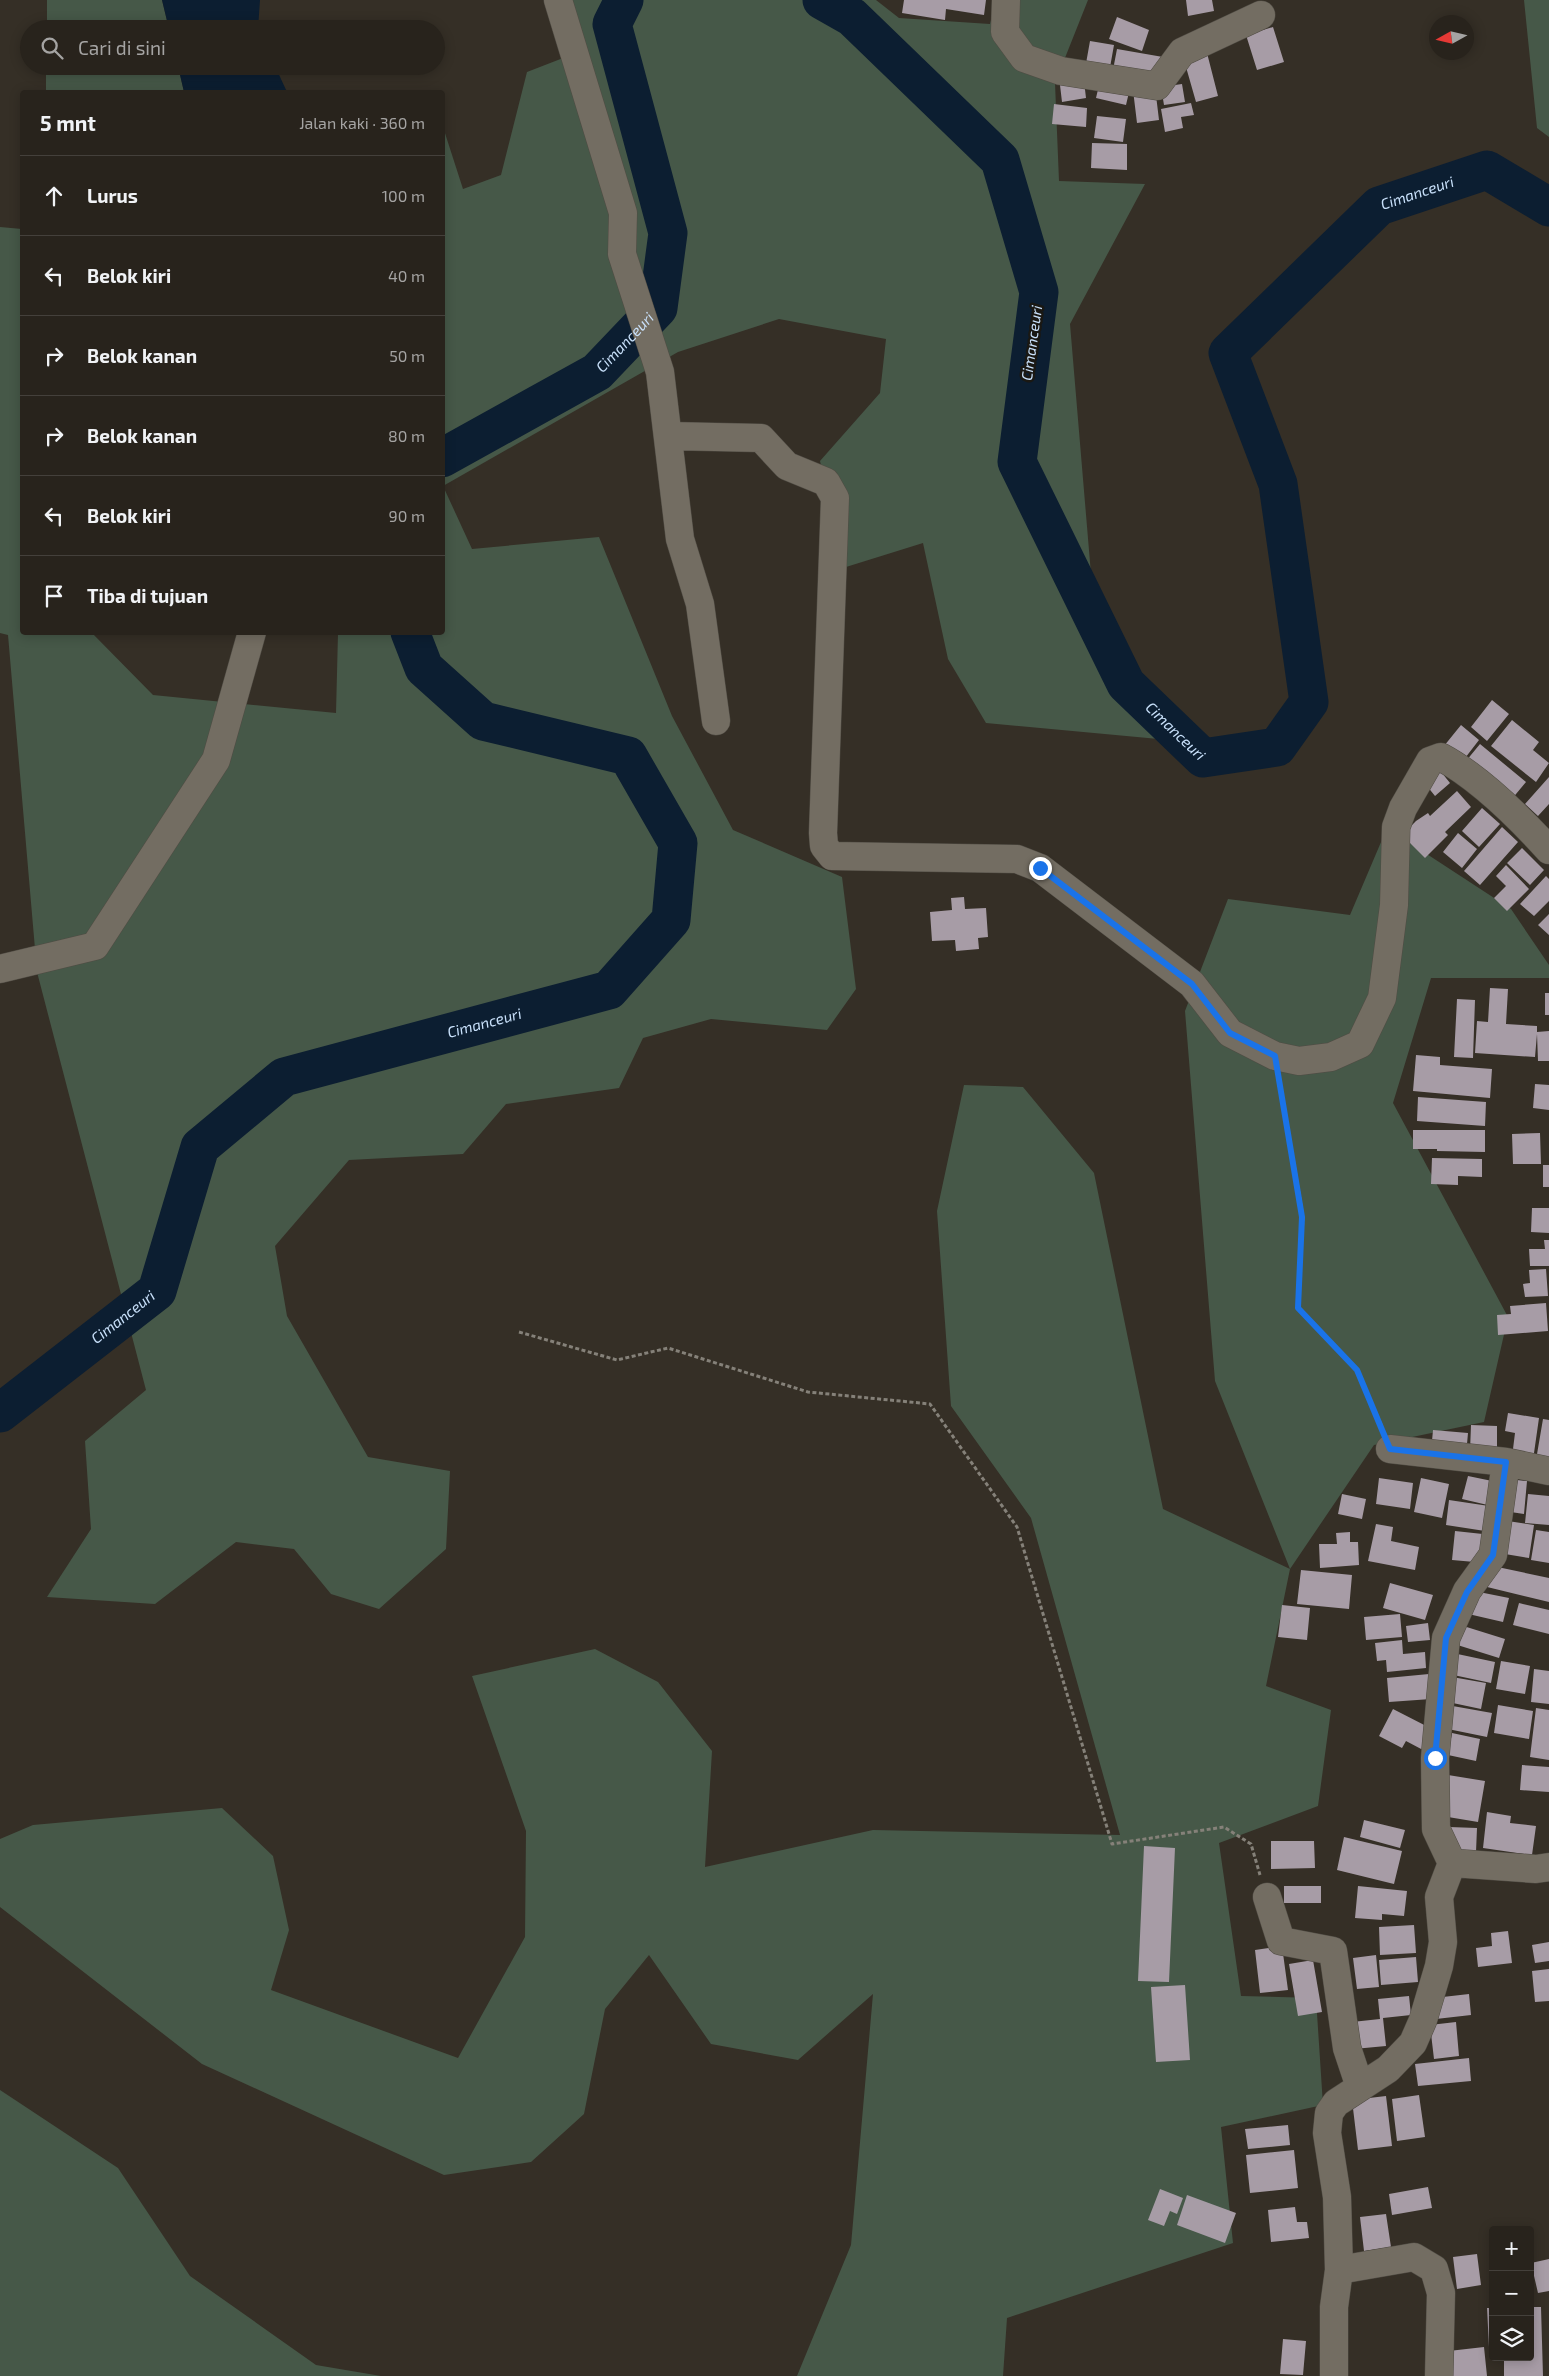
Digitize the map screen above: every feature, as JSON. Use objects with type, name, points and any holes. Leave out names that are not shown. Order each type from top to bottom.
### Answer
[{"type":"street","points":[[558,0],[623,214],[622,254],[660,372],[680,539],[700,604],[716,721]]},
{"type":"street","points":[[1006,0],[1005,32],[1024,58],[1061,71],[1157,86],[1182,52],[1261,15]]},
{"type":"street","points":[[669,436],[761,438],[787,466],[826,482],[835,498],[823,833],[824,846],[832,856],[1017,859],[1040,868],[1192,984],[1230,1033],[1275,1056],[1299,1061],[1331,1057],[1360,1044],[1382,998],[1394,904],[1396,827],[1403,808],[1430,761],[1441,757],[1460,768],[1529,828],[1549,850]]},
{"type":"street","points":[[0,969],[95,946],[216,760],[251,635]]},
{"type":"street","points":[[1390,1449],[1506,1462],[1549,1471]]},
{"type":"street","points":[[1334,2376],[1334,2307],[1339,2270],[1337,2197],[1327,2133],[1329,2113],[1336,2103],[1388,2068],[1413,2043],[1423,2020],[1440,1966],[1443,1942],[1440,1897],[1452,1864],[1436,1829],[1435,1758],[1446,1638],[1467,1592],[1493,1555],[1506,1462]]},
{"type":"street","points":[[1452,1864],[1536,1869],[1549,1866]]},
{"type":"street","points":[[1267,1897],[1281,1941],[1333,1951],[1347,2048],[1360,2087]]},
{"type":"street","points":[[1339,2270],[1414,2257],[1434,2269],[1441,2293],[1439,2376]]},
{"type":"path","points":[[1275,1056],[1302,1217],[1298,1308],[1357,1370],[1390,1449]]},
{"type":"path","points":[[519,1332],[617,1360],[668,1348],[808,1392],[930,1404],[1017,1527],[1112,1844],[1224,1827],[1251,1844],[1267,1897]]},
{"type":"green space","points":[[47,0],[162,0],[167,20],[47,20]]},
{"type":"green space","points":[[570,0],[876,0],[899,18],[990,24],[996,0],[1088,0],[1055,83],[1059,181],[1145,184],[1070,324],[1092,586],[1180,741],[986,723],[948,659],[923,543],[846,567],[820,461],[880,393],[886,339],[779,319],[678,352],[445,485],[445,133],[463,189],[501,175],[527,72],[576,53]]},
{"type":"green space","points":[[1524,0],[1549,0],[1549,137],[1537,128]]},
{"type":"green space","points":[[46,75],[180,75],[184,90],[46,90]]},
{"type":"green space","points":[[0,227],[20,229],[20,635],[94,635],[153,695],[336,713],[338,635],[445,635],[445,490],[472,549],[599,537],[672,716],[733,830],[842,877],[856,989],[827,1030],[711,1019],[643,1038],[619,1088],[506,1104],[463,1154],[349,1160],[275,1246],[287,1316],[368,1457],[450,1471],[446,1549],[379,1609],[331,1594],[294,1549],[236,1542],[155,1604],[47,1597],[91,1529],[85,1441],[146,1390],[37,972],[8,635],[0,633]]},
{"type":"green space","points":[[1387,828],[1511,909],[1549,965],[1549,978],[1431,978],[1393,1103],[1508,1317],[1484,1422],[1374,1445],[1290,1569],[1215,1381],[1185,1011],[1228,899],[1350,915]]},
{"type":"green space","points":[[964,1085],[1023,1087],[1094,1173],[1163,1509],[1290,1569],[1266,1686],[1331,1710],[1318,1806],[1219,1843],[1241,1996],[1316,1998],[1323,2105],[1221,2127],[1233,2243],[1007,2318],[1003,2376],[797,2376],[851,2245],[873,1994],[798,2060],[711,2044],[649,1955],[605,2009],[584,2114],[531,2162],[444,2175],[202,2064],[0,1907],[0,1839],[33,1825],[222,1808],[273,1856],[289,1930],[271,1990],[458,2058],[525,1937],[526,1831],[472,1676],[595,1649],[658,1682],[712,1751],[705,1867],[873,1830],[1120,1835],[1031,1518],[951,1406],[937,1211]]},
{"type":"green space","points":[[0,2090],[118,2168],[190,2276],[316,2365],[381,2376],[0,2376]]},
{"type":"water","points":[[162,0],[260,0],[259,20],[167,20]]},
{"type":"water","points":[[180,75],[279,75],[286,90],[184,90]]},
{"type":"building","points":[[904,0],[986,0],[984,15],[946,9],[945,20],[902,13]]},
{"type":"building","points":[[1186,0],[1212,0],[1214,11],[1188,16]]},
{"type":"building","points":[[1117,17],[1149,30],[1142,51],[1109,39]]},
{"type":"building","points":[[1273,27],[1284,62],[1257,70],[1246,35]]},
{"type":"building","points":[[1090,41],[1114,45],[1109,73],[1085,69]]},
{"type":"building","points":[[1117,49],[1163,57],[1158,84],[1112,75]]},
{"type":"building","points":[[1207,53],[1218,96],[1196,102],[1184,60]]},
{"type":"building","points":[[1084,81],[1086,98],[1062,102],[1060,85]]},
{"type":"building","points":[[1100,81],[1130,88],[1126,105],[1096,98]]},
{"type":"building","points":[[1182,84],[1185,102],[1164,105],[1161,87]]},
{"type":"building","points":[[1155,87],[1159,120],[1137,123],[1133,90]]},
{"type":"building","points":[[1191,103],[1194,115],[1181,117],[1183,128],[1165,132],[1161,109]]},
{"type":"building","points":[[1054,104],[1087,108],[1086,127],[1052,124]]},
{"type":"building","points":[[1097,116],[1126,119],[1123,142],[1094,138]]},
{"type":"building","points":[[1092,143],[1127,144],[1127,170],[1091,168]]},
{"type":"building","points":[[1492,700],[1509,714],[1487,741],[1471,727]]},
{"type":"building","points":[[1512,720],[1539,742],[1533,750],[1549,763],[1536,782],[1491,746]]},
{"type":"building","points":[[1461,725],[1479,740],[1462,762],[1444,746]]},
{"type":"building","points":[[1480,744],[1526,782],[1511,800],[1466,761]]},
{"type":"building","points":[[1438,768],[1450,783],[1435,796],[1423,781]]},
{"type":"building","points":[[1549,777],[1549,804],[1538,816],[1525,804]]},
{"type":"building","points":[[1457,791],[1471,807],[1445,832],[1448,835],[1425,858],[1402,835],[1416,821],[1428,813],[1430,816]]},
{"type":"building","points":[[1482,808],[1500,824],[1479,847],[1462,831]]},
{"type":"building","points":[[1502,827],[1518,842],[1480,885],[1464,871]]},
{"type":"building","points":[[1458,833],[1477,849],[1462,868],[1443,852]]},
{"type":"building","points":[[1522,848],[1544,870],[1530,885],[1507,863]]},
{"type":"building","points":[[1506,865],[1529,889],[1507,911],[1494,898],[1506,886],[1496,876]]},
{"type":"building","points":[[1546,876],[1549,879],[1549,901],[1534,916],[1520,904]]},
{"type":"building","points":[[964,897],[965,909],[986,908],[988,937],[978,938],[979,949],[956,951],[955,940],[932,941],[930,912],[952,910],[951,898]]},
{"type":"building","points":[[1549,914],[1549,935],[1538,925]]},
{"type":"building","points":[[1490,988],[1508,989],[1506,1024],[1537,1026],[1537,1032],[1549,1031],[1549,1061],[1538,1061],[1537,1034],[1535,1057],[1475,1053],[1477,1021],[1488,1022]]},
{"type":"building","points":[[1545,993],[1549,993],[1549,1015],[1545,1015]]},
{"type":"building","points":[[1457,999],[1475,1000],[1473,1058],[1454,1057]]},
{"type":"building","points":[[1416,1055],[1440,1057],[1440,1065],[1492,1069],[1490,1098],[1413,1091]]},
{"type":"building","points":[[1535,1084],[1549,1085],[1549,1110],[1533,1108]]},
{"type":"building","points":[[1418,1097],[1486,1102],[1485,1126],[1417,1121]]},
{"type":"building","points":[[1413,1130],[1485,1130],[1485,1152],[1413,1149]]},
{"type":"building","points":[[1540,1133],[1541,1164],[1513,1164],[1512,1134]]},
{"type":"building","points":[[1432,1158],[1482,1159],[1482,1177],[1458,1176],[1458,1185],[1431,1184]]},
{"type":"building","points":[[1543,1165],[1549,1165],[1549,1187],[1543,1187]]},
{"type":"building","points":[[1532,1208],[1549,1208],[1549,1233],[1531,1232]]},
{"type":"building","points":[[1544,1240],[1549,1240],[1549,1266],[1530,1266],[1529,1249],[1545,1249]]},
{"type":"building","points":[[1546,1269],[1548,1296],[1525,1297],[1523,1284],[1530,1283],[1529,1270]]},
{"type":"building","points":[[1546,1303],[1548,1331],[1498,1335],[1497,1315],[1511,1314],[1510,1306]]},
{"type":"building","points":[[1508,1413],[1539,1418],[1533,1460],[1512,1457],[1515,1433],[1505,1431]]},
{"type":"building","points":[[1543,1419],[1549,1420],[1549,1463],[1536,1460]]},
{"type":"building","points":[[1471,1425],[1497,1426],[1497,1452],[1470,1451]]},
{"type":"building","points":[[1433,1430],[1468,1433],[1466,1455],[1431,1452]]},
{"type":"building","points":[[1468,1476],[1497,1482],[1492,1506],[1462,1499]]},
{"type":"building","points":[[1379,1478],[1413,1483],[1410,1509],[1376,1504]]},
{"type":"building","points":[[1421,1478],[1449,1484],[1442,1518],[1414,1512]]},
{"type":"building","points":[[1507,1479],[1527,1481],[1524,1514],[1504,1511]]},
{"type":"building","points":[[1342,1494],[1366,1499],[1362,1519],[1338,1514]]},
{"type":"building","points":[[1528,1494],[1549,1496],[1549,1525],[1525,1523]]},
{"type":"building","points":[[1449,1500],[1489,1506],[1485,1531],[1446,1525]]},
{"type":"building","points":[[1501,1520],[1534,1525],[1529,1558],[1505,1554]]},
{"type":"building","points":[[1376,1524],[1393,1527],[1391,1541],[1419,1547],[1415,1570],[1368,1561]]},
{"type":"building","points":[[1536,1530],[1549,1532],[1549,1563],[1531,1560]]},
{"type":"building","points":[[1455,1531],[1492,1535],[1486,1563],[1452,1560]]},
{"type":"building","points":[[1350,1532],[1350,1542],[1358,1542],[1359,1565],[1320,1568],[1319,1544],[1337,1544],[1336,1533]]},
{"type":"building","points":[[1488,1565],[1549,1578],[1549,1602],[1483,1586]]},
{"type":"building","points":[[1301,1570],[1352,1575],[1349,1609],[1297,1604]]},
{"type":"building","points":[[1390,1583],[1433,1595],[1425,1620],[1383,1608]]},
{"type":"building","points":[[1469,1590],[1509,1598],[1503,1622],[1464,1613]]},
{"type":"building","points":[[1519,1603],[1549,1610],[1549,1634],[1513,1625]]},
{"type":"building","points":[[1282,1605],[1310,1608],[1307,1640],[1278,1637]]},
{"type":"building","points":[[1400,1614],[1402,1637],[1366,1640],[1364,1617]]},
{"type":"building","points":[[1428,1623],[1430,1640],[1408,1642],[1406,1626]]},
{"type":"building","points":[[1457,1624],[1505,1639],[1499,1658],[1451,1643]]},
{"type":"building","points":[[1402,1640],[1403,1654],[1425,1652],[1426,1668],[1387,1672],[1386,1660],[1377,1661],[1375,1643]]},
{"type":"building","points":[[1448,1652],[1495,1662],[1491,1683],[1444,1673]]},
{"type":"building","points":[[1501,1661],[1530,1666],[1525,1694],[1496,1689]]},
{"type":"building","points":[[1534,1669],[1549,1671],[1549,1704],[1531,1702]]},
{"type":"building","points":[[1429,1674],[1431,1699],[1389,1702],[1387,1678]]},
{"type":"building","points":[[1452,1677],[1486,1683],[1481,1709],[1448,1702]]},
{"type":"building","points":[[1447,1705],[1492,1713],[1487,1737],[1443,1728]]},
{"type":"building","points":[[1498,1705],[1533,1711],[1529,1739],[1494,1733]]},
{"type":"building","points":[[1536,1708],[1549,1710],[1549,1760],[1530,1757]]},
{"type":"building","points":[[1393,1709],[1434,1730],[1423,1750],[1406,1741],[1402,1748],[1379,1736]]},
{"type":"building","points":[[1452,1733],[1480,1739],[1476,1761],[1448,1755]]},
{"type":"building","points":[[1522,1765],[1549,1767],[1549,1792],[1520,1790]]},
{"type":"building","points":[[1448,1775],[1485,1781],[1478,1822],[1442,1816]]},
{"type":"building","points":[[1487,1812],[1511,1816],[1510,1823],[1536,1826],[1532,1855],[1483,1848]]},
{"type":"building","points":[[1364,1820],[1405,1830],[1400,1848],[1360,1837]]},
{"type":"building","points":[[1449,1827],[1477,1828],[1476,1852],[1448,1852]]},
{"type":"building","points":[[1344,1837],[1402,1851],[1394,1884],[1337,1870]]},
{"type":"building","points":[[1271,1841],[1314,1841],[1315,1868],[1271,1869]]},
{"type":"building","points":[[1144,1846],[1175,1848],[1169,1982],[1138,1981]]},
{"type":"building","points":[[1284,1886],[1321,1886],[1321,1903],[1284,1903]]},
{"type":"building","points":[[1358,1886],[1407,1891],[1404,1916],[1382,1914],[1382,1920],[1355,1918]]},
{"type":"building","points":[[1414,1925],[1416,1953],[1380,1955],[1379,1927]]},
{"type":"building","points":[[1508,1931],[1512,1963],[1478,1967],[1476,1948],[1492,1946],[1491,1933]]},
{"type":"building","points":[[1549,1942],[1549,1961],[1535,1963],[1532,1945]]},
{"type":"building","points":[[1282,1946],[1288,1990],[1260,1993],[1255,1950]]},
{"type":"building","points":[[1376,1955],[1379,1987],[1357,1989],[1353,1958]]},
{"type":"building","points":[[1416,1957],[1418,1982],[1381,1985],[1379,1960]]},
{"type":"building","points":[[1313,1960],[1322,2012],[1298,2016],[1289,1964]]},
{"type":"building","points":[[1549,1969],[1549,2001],[1535,2002],[1532,1971]]},
{"type":"building","points":[[1185,1985],[1190,2060],[1156,2062],[1151,1987]]},
{"type":"building","points":[[1469,1994],[1471,2015],[1436,2019],[1434,1998]]},
{"type":"building","points":[[1409,1996],[1411,2015],[1383,2018],[1386,2046],[1354,2049],[1352,2022],[1380,2019],[1378,1999]]},
{"type":"building","points":[[1456,2022],[1459,2056],[1434,2059],[1430,2025]]},
{"type":"building","points":[[1469,2058],[1471,2081],[1418,2086],[1415,2064]]},
{"type":"building","points":[[1419,2095],[1425,2137],[1397,2141],[1392,2099]]},
{"type":"building","points":[[1386,2096],[1392,2146],[1358,2150],[1352,2100]]},
{"type":"building","points":[[1288,2125],[1290,2145],[1248,2149],[1245,2129]]},
{"type":"building","points":[[1294,2150],[1298,2188],[1250,2193],[1246,2155]]},
{"type":"building","points":[[1428,2187],[1432,2208],[1392,2215],[1389,2194]]},
{"type":"building","points":[[1160,2189],[1183,2198],[1177,2214],[1170,2211],[1164,2226],[1148,2220]]},
{"type":"building","points":[[1187,2195],[1236,2213],[1225,2243],[1177,2225]]},
{"type":"building","points":[[1295,2207],[1297,2222],[1307,2222],[1309,2238],[1271,2242],[1268,2210]]},
{"type":"building","points":[[1386,2214],[1391,2247],[1364,2251],[1360,2217]]},
{"type":"building","points":[[1477,2254],[1481,2285],[1457,2289],[1453,2257]]},
{"type":"building","points":[[1549,2259],[1549,2291],[1538,2293],[1534,2276],[1534,2262]]},
{"type":"building","points":[[1534,2307],[1541,2307],[1543,2376],[1504,2376],[1504,2361],[1534,2361]]},
{"type":"building","points":[[1487,2308],[1489,2308],[1489,2347]]},
{"type":"building","points":[[1283,2339],[1306,2341],[1303,2375],[1280,2374]]},
{"type":"building","points":[[1484,2347],[1487,2376],[1442,2376],[1440,2352]]},
{"type":"waterway","name":"Cimanceuri","points":[[445,456],[597,372],[658,308],[668,233],[612,24],[624,0]]},
{"type":"waterway","name":"Cimanceuri","points":[[822,0],[852,17],[1000,160],[1039,292],[1017,462],[1126,684],[1203,758],[1277,747],[1309,702],[1278,484],[1228,353],[1379,206],[1487,170],[1549,207]]},
{"type":"waterway","name":"Cimanceuri","points":[[0,1413],[157,1291],[200,1147],[284,1077],[609,990],[671,920],[678,843],[628,756],[483,721],[424,668],[411,635]]},
{"type":"route","points":[[1040,868],[1192,984],[1230,1033],[1275,1056],[1302,1217],[1298,1308],[1357,1370],[1390,1449],[1506,1462],[1493,1555],[1467,1592],[1446,1638],[1435,1758]]}]
